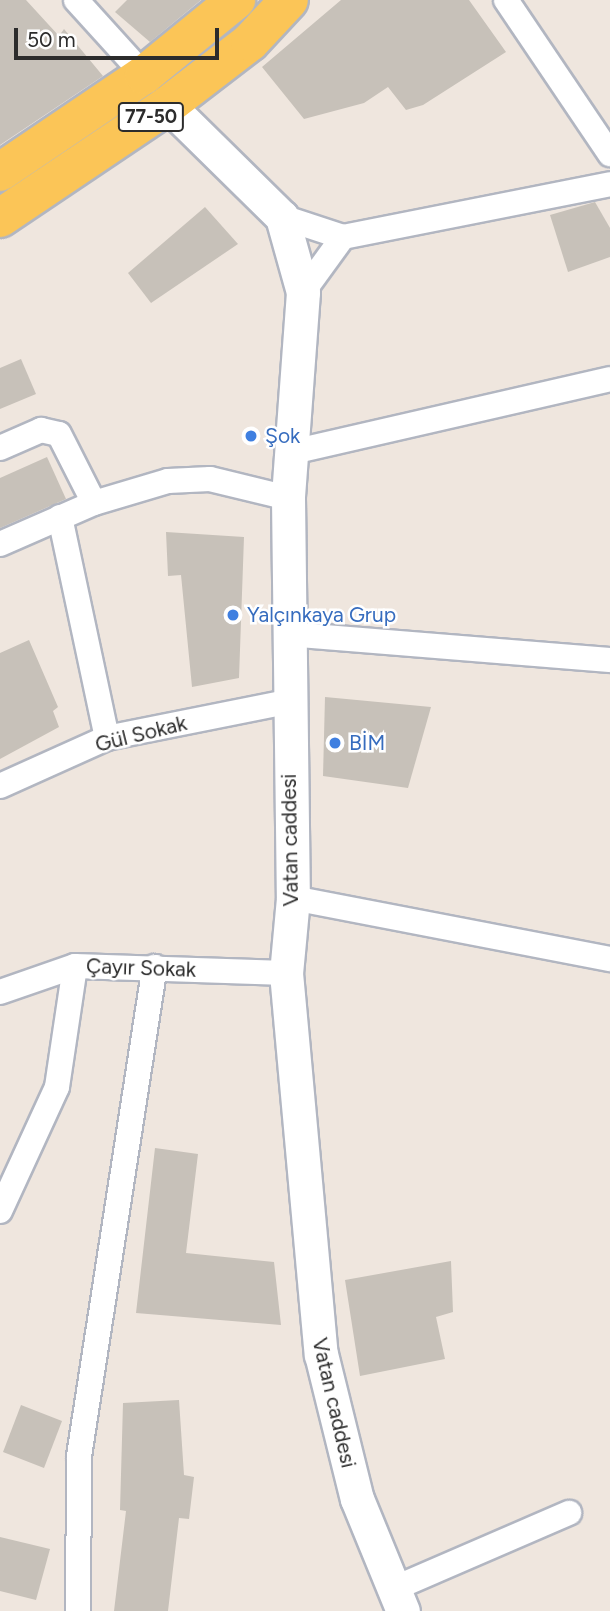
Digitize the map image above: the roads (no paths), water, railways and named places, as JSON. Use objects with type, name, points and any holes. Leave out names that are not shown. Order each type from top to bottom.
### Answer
[{"type":"main road","name":"77-50","points":[[0,172],[144,75],[236,0]]},
{"type":"main road","name":"77-50","points":[[0,218],[168,105],[250,41],[289,0]]},
{"type":"main road","points":[[144,75],[168,105]]},
{"type":"street","points":[[76,0],[144,75]]},
{"type":"street","points":[[506,0],[610,154]]},
{"type":"street","name":"Vatan caddesi","points":[[168,105],[282,217],[303,292],[288,498],[287,702],[293,898],[286,973],[321,1354],[357,1499],[398,1600]]},
{"type":"street","points":[[282,217],[343,237],[610,184]]},
{"type":"street","points":[[303,292],[343,237]]},
{"type":"street","points":[[292,452],[610,379]]},
{"type":"street","points":[[0,448],[41,430],[59,434],[94,503]]},
{"type":"street","points":[[0,544],[94,503],[168,481],[210,479],[288,498]]},
{"type":"street","points":[[60,517],[107,738]]},
{"type":"street","points":[[287,634],[610,660]]},
{"type":"street","name":"Gül Sokak","points":[[0,786],[107,738],[287,702]]},
{"type":"street","points":[[293,898],[610,959]]},
{"type":"street","points":[[0,1211],[57,1087],[75,966]]},
{"type":"street","name":"Çayır Sokak","points":[[0,992],[75,966],[286,973]]},
{"type":"street","points":[[78,1611],[79,1456],[155,967]]},
{"type":"street","points":[[398,1600],[569,1513]]},
{"type":"place","name":"Şok","points":[[251,436]]},
{"type":"place","name":"Yalçınkaya Grup","points":[[233,615]]},
{"type":"place","name":"BİM","points":[[335,743]]}]
